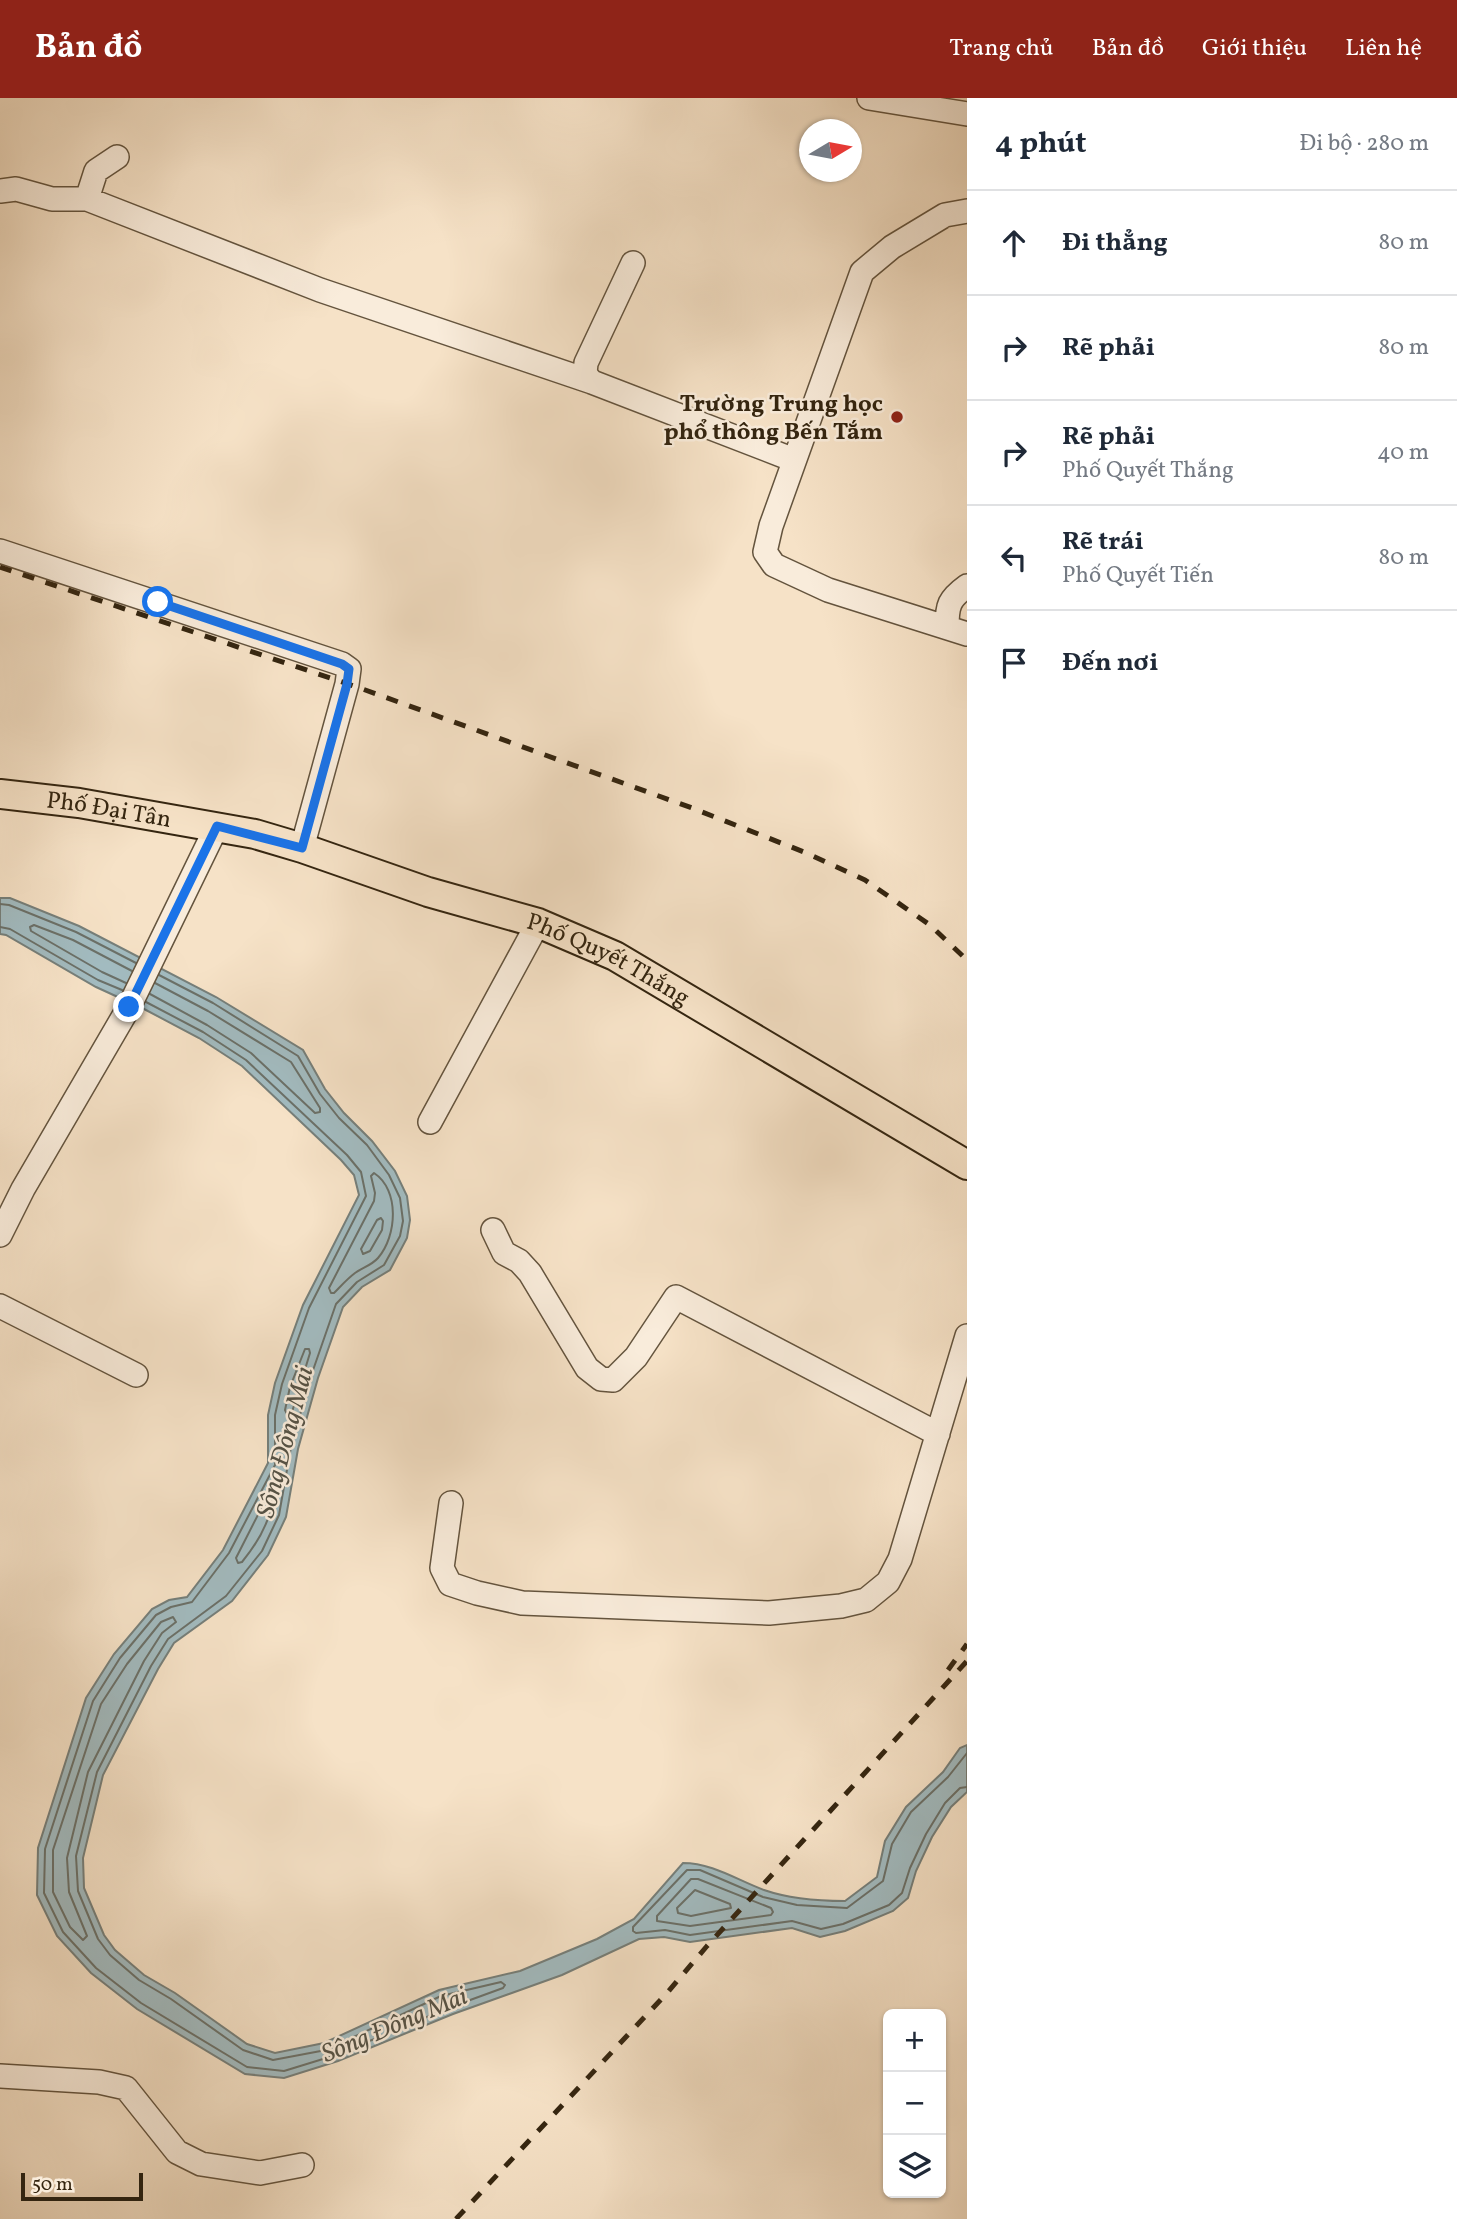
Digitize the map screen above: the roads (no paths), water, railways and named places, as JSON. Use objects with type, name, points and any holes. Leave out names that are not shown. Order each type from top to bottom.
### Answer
[{"type":"main road","name":"Phố Đại Tân","points":[[0,794],[79,803],[217,826]]},
{"type":"main road","name":"Phố Quyết Thắng","points":[[217,826],[302,848],[428,892],[538,923],[615,956],[967,1165]]},
{"type":"street","points":[[869,98],[967,114]]},
{"type":"street","points":[[87,200],[96,171],[117,157]]},
{"type":"street","points":[[0,191],[16,189],[52,199],[87,200],[320,290],[592,382],[794,460]]},
{"type":"street","points":[[957,630],[828,590],[774,565],[765,552],[771,526],[862,272],[891,247],[945,215],[967,211]]},
{"type":"street","points":[[592,382],[585,374],[586,363],[633,263]]},
{"type":"street","points":[[0,551],[342,664],[349,669],[302,848]]},
{"type":"street","points":[[957,630],[949,604],[953,597],[967,586]]},
{"type":"street","points":[[0,1235],[23,1189],[129,1007],[217,826]]},
{"type":"street","points":[[430,1122],[538,923]]},
{"type":"street","points":[[493,1230],[504,1253],[519,1261],[530,1273],[587,1368],[601,1379],[613,1380],[636,1357],[676,1297],[938,1434]]},
{"type":"street","points":[[0,1306],[136,1374]]},
{"type":"street","points":[[451,1503],[442,1568],[450,1584],[477,1593],[522,1603],[769,1613],[841,1606],[866,1600],[888,1582],[908,1539],[967,1336]]},
{"type":"street","points":[[0,2076],[99,2082],[126,2088],[177,2152],[201,2165],[260,2173],[302,2165]]},
{"type":"water","name":"Sông Đông Mai","points":[[0,898],[10,898],[79,926],[216,997],[303,1050],[325,1089],[395,1171],[407,1196],[410,1220],[407,1238],[390,1270],[362,1287],[343,1307],[318,1378],[298,1449],[286,1517],[268,1555],[232,1601],[174,1643],[103,1775],[83,1858],[84,1888],[104,1935],[115,1950],[144,1975],[175,1993],[247,2044],[275,2053],[324,2043],[439,1990],[520,1971],[597,1939],[634,1919],[683,1863],[714,1869],[784,1896],[845,1901],[877,1877],[885,1841],[906,1807],[943,1772],[960,1748],[967,1745],[967,1792],[951,1807],[932,1837],[916,1871],[908,1898],[893,1911],[845,1931],[820,1937],[792,1928],[690,1942],[664,1937],[639,1939],[562,1975],[453,2014],[338,2061],[284,2078],[245,2074],[137,2009],[91,1973],[57,1936],[37,1895],[38,1848],[86,1698],[114,1654],[152,1609],[169,1600],[187,1597],[223,1550],[268,1463],[268,1415],[275,1383],[303,1305],[359,1195],[354,1175],[341,1160],[242,1066],[199,1038],[96,987],[0,934]]},
{"type":"railway","points":[[0,567],[357,687],[692,808],[804,852],[865,880],[930,925],[967,960]]},
{"type":"railway","points":[[948,1670],[967,1644]]},
{"type":"railway","points":[[456,2219],[667,1993],[967,1661]]},
{"type":"place","name":"Trường Trung học phổ thông Bến Tắm","points":[[897,417]]}]
